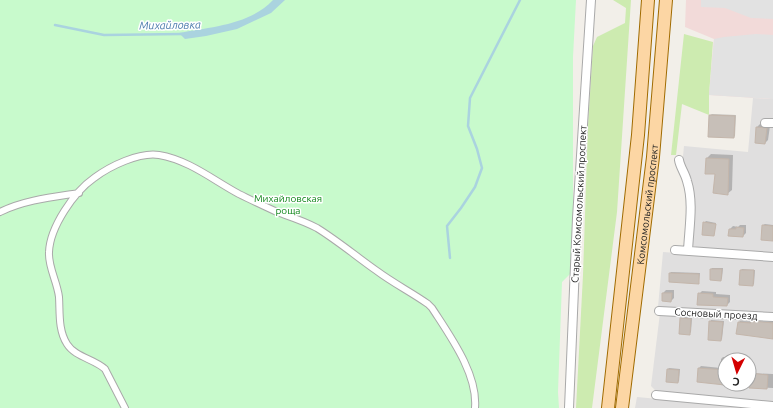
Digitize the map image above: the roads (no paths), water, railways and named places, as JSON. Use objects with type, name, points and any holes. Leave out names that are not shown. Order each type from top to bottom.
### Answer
[{"type":"main road","name":"Комсомольский проспект","points":[[608,408],[638,135],[648,0]]},
{"type":"main road","name":"Комсомольский проспект","points":[[622,408],[653,157],[666,0]]},
{"type":"street","name":"Старый Комсомольский проспект","points":[[569,408],[578,207],[591,0]]},
{"type":"street","points":[[125,408],[105,369],[100,364],[72,350],[67,345],[61,330],[58,287],[49,260],[49,251],[52,235],[59,221],[69,205],[94,178],[121,163],[138,157],[159,155],[192,165],[216,181],[256,202],[318,229],[376,271],[418,297],[432,308],[452,339],[466,366],[473,385],[475,408]]},
{"type":"street","points":[[679,160],[687,181],[691,205],[688,251]]},
{"type":"street","points":[[0,212],[49,197],[79,193]]},
{"type":"street","points":[[675,250],[773,256]]},
{"type":"street","name":"Сосновый проезд","points":[[659,311],[773,317]]},
{"type":"street","points":[[656,395],[773,406]]},
{"type":"water","points":[[273,0],[285,0],[271,13],[237,29],[185,39],[179,33],[216,27],[241,20],[253,15]]},
{"type":"waterway","points":[[450,258],[447,226],[475,187],[482,168],[477,149],[468,126],[470,98],[520,0]]},
{"type":"waterway","name":"Михайловка","points":[[55,25],[104,35],[183,34]]},
{"type":"park label","name":"Михайловская роща","points":[[288,204]]}]
